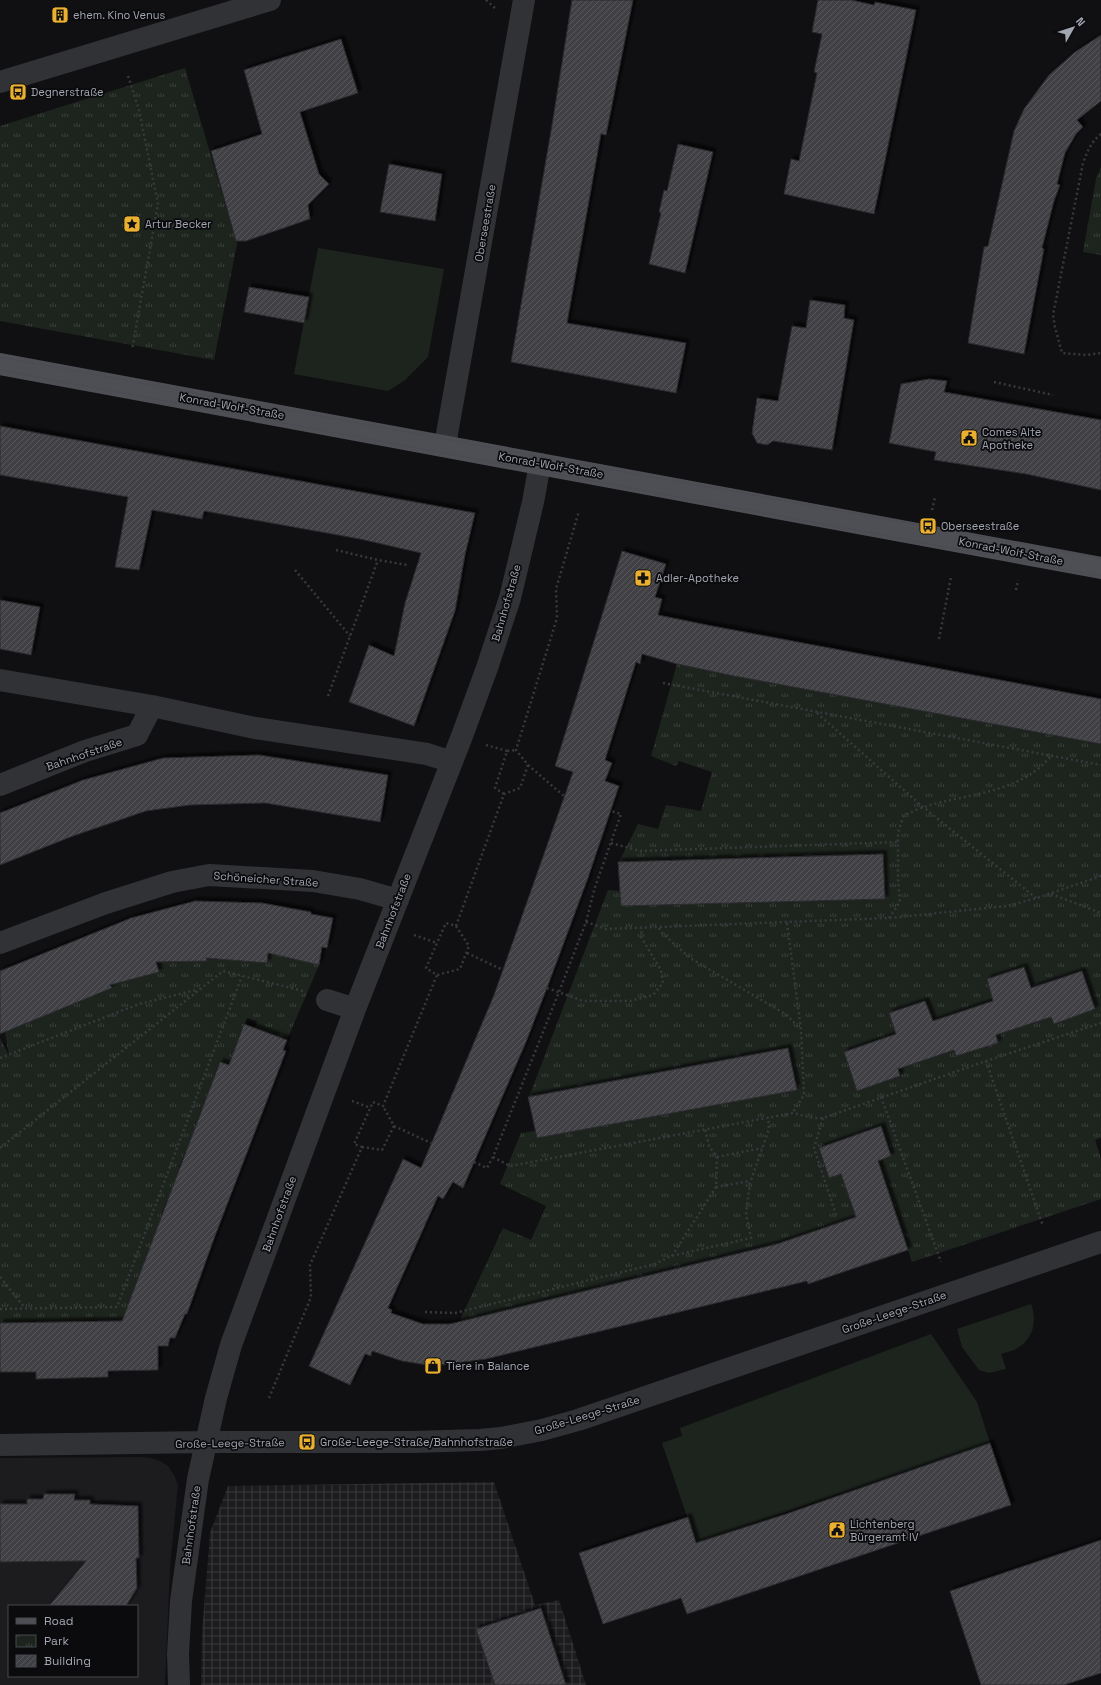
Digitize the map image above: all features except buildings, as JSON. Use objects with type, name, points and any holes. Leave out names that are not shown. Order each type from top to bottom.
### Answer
[{"type":"main road","name":"Konrad-Wolf-Straße","points":[[0,364],[445,445],[1101,568]]},
{"type":"street","points":[[0,82],[270,0]]},
{"type":"street","name":"Oberseestraße","points":[[445,445],[524,0]]},
{"type":"street","name":"Bahnhofstraße","points":[[179,1685],[178,1654],[181,1601],[198,1479],[216,1398],[231,1345],[355,1009],[452,762],[487,668],[510,598],[533,502],[540,464]]},
{"type":"street","points":[[0,680],[152,706],[255,728],[428,754],[452,762]]},
{"type":"street","name":"Bahnhofstraße","points":[[0,785],[85,751],[137,735],[152,706]]},
{"type":"street","name":"Schöneicher Straße","points":[[0,943],[106,903],[165,884],[209,875],[313,881],[360,889],[398,900]]},
{"type":"street","points":[[327,1000],[355,1009]]},
{"type":"street","name":"Große-Leege-Straße","points":[[0,1445],[206,1442],[413,1442],[501,1438],[542,1430],[578,1420],[1101,1242]]},
{"type":"path","points":[[128,76],[139,110],[158,204],[132,350]]},
{"type":"path","points":[[1101,134],[1088,148],[1083,163],[1053,315],[1062,354],[1086,355],[1101,353]]},
{"type":"path","points":[[994,382],[1053,395]]},
{"type":"path","points":[[516,750],[557,618],[556,589],[579,511]]},
{"type":"path","points":[[336,550],[407,565]]},
{"type":"path","points":[[328,696],[378,560]]},
{"type":"path","points":[[295,570],[350,636]]},
{"type":"path","points":[[939,639],[951,577]]},
{"type":"path","points":[[662,683],[1101,765]]},
{"type":"path","points":[[817,713],[923,807],[1037,898]]},
{"type":"path","points":[[485,745],[507,751],[516,750]]},
{"type":"path","points":[[516,750],[528,765],[564,796]]},
{"type":"path","points":[[504,794],[495,788],[507,751]]},
{"type":"path","points":[[889,918],[900,902],[898,879],[898,832],[904,816],[923,807],[1018,782],[1044,765],[1051,756]]},
{"type":"path","points":[[456,926],[504,794],[520,788],[528,765]]},
{"type":"path","points":[[474,1162],[487,1168],[493,1157],[559,992],[586,922],[595,887],[621,814],[611,811]]},
{"type":"path","points":[[611,843],[640,851],[898,842]]},
{"type":"path","points":[[586,922],[606,929],[889,918],[1007,906],[1051,894],[1101,876]]},
{"type":"path","points":[[1051,894],[1101,913]]},
{"type":"path","points":[[446,923],[456,926],[469,946],[460,969],[437,975],[426,968],[446,923]]},
{"type":"path","points":[[787,923],[801,1030],[804,1095],[793,1113]]},
{"type":"path","points":[[547,988],[583,1001],[630,1000],[653,995],[663,983],[662,976],[661,970],[641,937],[642,928]]},
{"type":"path","points":[[659,928],[663,934],[690,958],[787,1015],[801,1030]]},
{"type":"path","points":[[414,935],[437,943]]},
{"type":"path","points":[[466,953],[503,970]]},
{"type":"path","points":[[0,1148],[223,971],[292,988],[327,1000]]},
{"type":"path","points":[[383,1106],[437,975]]},
{"type":"path","points":[[0,1309],[117,1307],[242,976]]},
{"type":"path","points":[[0,1058],[139,1004],[198,990]]},
{"type":"path","points":[[493,1157],[510,1166],[793,1113],[812,1118],[823,1118],[986,1061],[1101,1023]]},
{"type":"path","points":[[986,1061],[1043,1226]]},
{"type":"path","points":[[881,1097],[941,1262]]},
{"type":"path","points":[[352,1101],[371,1108]]},
{"type":"path","points":[[394,1126],[382,1150],[362,1147],[354,1144],[374,1102],[383,1106],[394,1126],[431,1143]]},
{"type":"path","points":[[425,1312],[455,1313],[655,1264],[671,1256],[751,1238],[746,1214],[750,1181],[769,1129],[768,1117]]},
{"type":"path","points":[[823,1118],[814,1148],[837,1218]]},
{"type":"path","points":[[671,1256],[716,1187],[717,1157],[709,1146],[705,1129]]},
{"type":"path","points":[[270,1398],[311,1297],[310,1265],[362,1147]]},
{"type":"path","points":[[717,1157],[762,1148]]},
{"type":"path","points":[[716,1187],[750,1181]]},
{"type":"path","points":[[0,1277],[25,1308]]},
{"type":"shaded area","points":[[141,1457],[160,1461],[168,1466],[178,1485],[170,1567],[165,1685],[0,1685],[0,1458]]},
{"type":"shaded area","points":[[494,1482],[535,1605],[559,1600],[586,1685],[201,1685],[202,1633],[210,1533],[228,1486]]},
{"type":"green space","points":[[185,68],[237,244],[214,360],[0,321],[0,126]]},
{"type":"green space","points":[[1101,167],[1101,255],[1083,252],[1096,179]]},
{"type":"green space","points":[[318,248],[444,269],[428,357],[405,380],[388,391],[294,374]]},
{"type":"green space","points":[[677,664],[1101,744],[1101,1138],[1095,1140],[1101,1158],[1101,1199],[912,1262],[878,1161],[891,1156],[881,1126],[819,1148],[829,1178],[841,1174],[858,1223],[459,1322],[503,1228],[531,1240],[546,1206],[500,1184],[521,1133],[535,1131],[537,1138],[796,1089],[529,1097],[608,890],[620,891],[621,906],[885,898],[883,854],[619,862],[638,824],[658,829],[666,805],[701,811],[712,772],[679,761],[676,766],[651,756]],"holes":[[[1023,967],[1031,988],[1082,971],[1095,1009],[1054,1024],[1051,1017],[996,1035],[998,1043],[956,1056],[954,1050],[898,1069],[900,1076],[857,1091],[844,1052],[896,1034],[889,1013],[925,1001],[933,1021],[993,1001],[987,979]]]},
{"type":"green space","points":[[268,953],[319,965],[287,1040],[255,1028],[257,1021],[247,1018],[229,1065],[219,1062],[214,1076],[223,1079],[211,1112],[202,1108],[197,1121],[206,1125],[194,1155],[185,1152],[179,1167],[188,1171],[176,1203],[167,1200],[161,1215],[170,1219],[158,1250],[150,1247],[144,1261],[153,1264],[143,1288],[136,1285],[132,1295],[131,1321],[0,1323],[0,1038],[9,1056],[5,1032],[44,1007],[46,1015],[61,1009],[58,1001],[94,987],[97,995],[112,988],[108,980],[159,972],[156,962],[206,961],[206,954],[252,954],[251,962],[266,963]]},
{"type":"green space","points":[[1031,1304],[1034,1316],[1033,1328],[1028,1339],[1024,1343],[1019,1347],[1001,1354],[1006,1369],[989,1373],[979,1370],[962,1347],[957,1329]]},
{"type":"green space","points":[[931,1334],[977,1402],[990,1443],[696,1543],[662,1443],[682,1436],[680,1428]]},
{"type":"tram line","points":[[0,357],[1101,558]]},
{"type":"tram line","points":[[0,370],[1101,576]]},
{"type":"place","name":"ehem. Kino Venus","points":[[60,15]]},
{"type":"place","name":"Degnerstraße","points":[[18,92]]},
{"type":"place","name":"Artur Becker","points":[[132,224]]},
{"type":"place","name":"Comes Alte Apotheke","points":[[969,438]]},
{"type":"place","name":"Oberseestraße","points":[[928,526]]},
{"type":"place","name":"Adler-Apotheke","points":[[643,578]]},
{"type":"place","name":"Tiere in Balance","points":[[433,1366]]},
{"type":"place","name":"Große-Leege-Straße/Bahnhofstraße","points":[[307,1442]]},
{"type":"place","name":"Lichtenberg Bürgeramt IV","points":[[837,1530]]}]
